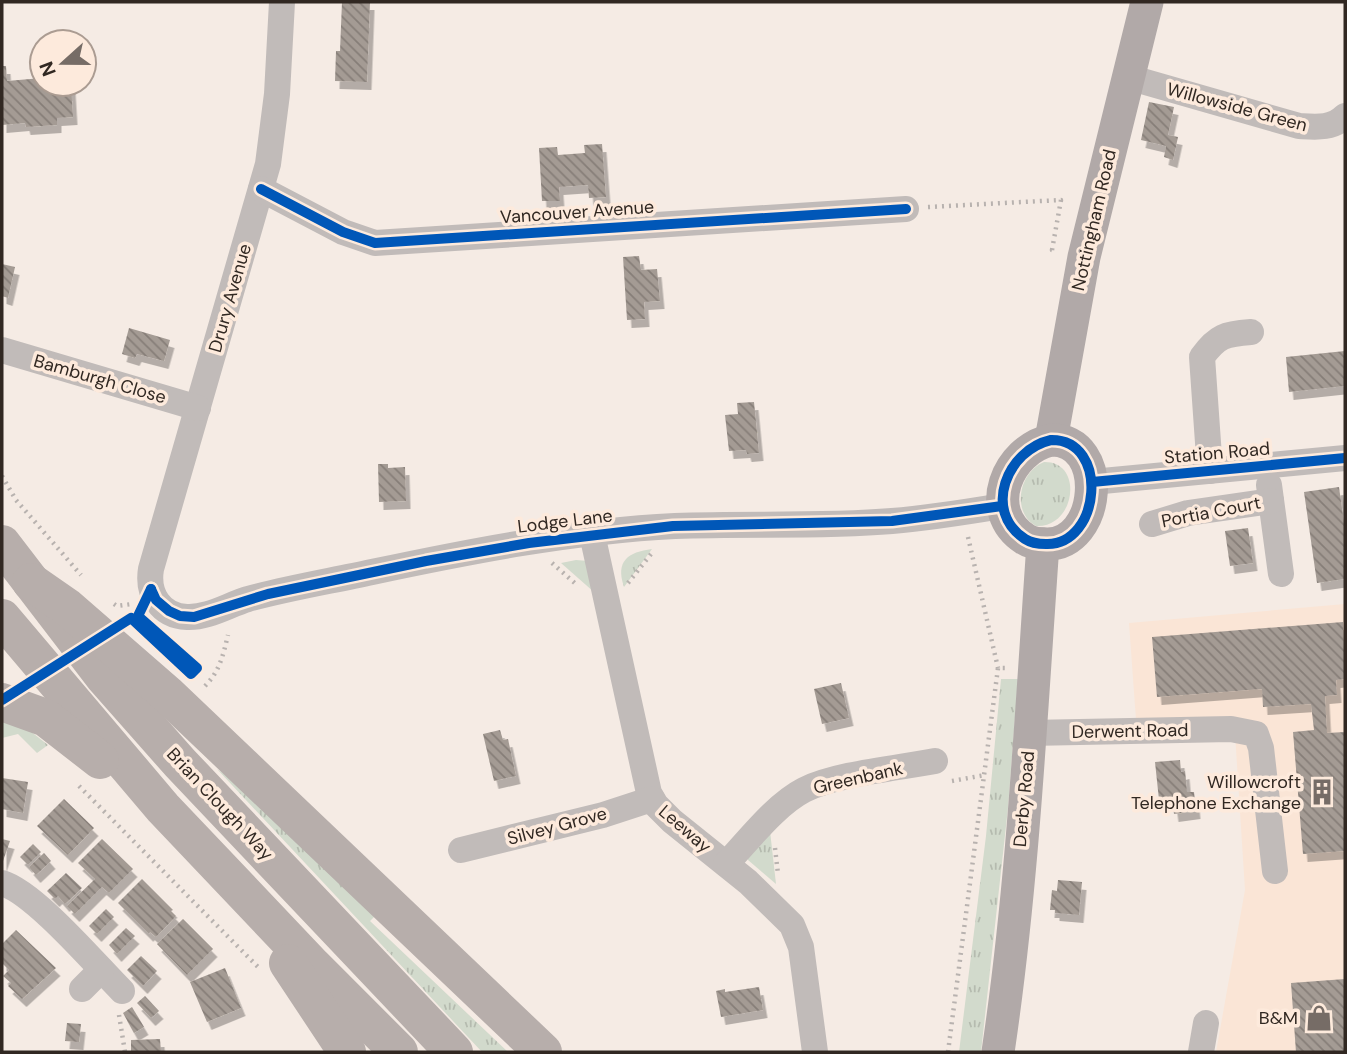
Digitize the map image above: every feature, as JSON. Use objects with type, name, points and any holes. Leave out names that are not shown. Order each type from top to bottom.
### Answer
[{"type":"highway","name":"Brian Clough Way","points":[[2,544],[104,677],[171,753],[454,1052]]},
{"type":"highway","points":[[31,582],[67,607],[167,694],[542,1052]]},
{"type":"highway","points":[[2,618],[163,808],[400,1052]]},
{"type":"highway","points":[[2,702],[46,718],[163,808]]},
{"type":"highway","points":[[246,896],[347,1052]]},
{"type":"main road","name":"Nottingham Road","points":[[1051,440],[1084,257],[1147,2]]},
{"type":"main road","points":[[1051,440],[1065,442],[1085,460],[1092,482],[1089,506],[1081,523],[1068,538],[1057,544],[1033,543],[1016,532],[1002,506],[1011,467],[1023,453],[1051,440]]},
{"type":"main road","name":"Derby Road","points":[[998,1052],[1007,991],[1043,544]]},
{"type":"street","name":"Drury Avenue","points":[[147,595],[151,569],[268,164],[277,94],[282,2]]},
{"type":"street","name":"Willowside Green","points":[[1128,77],[1299,126],[1318,127],[1338,123],[1345,116]]},
{"type":"street","name":"Vancouver Avenue","points":[[261,189],[343,232],[375,243],[906,208]]},
{"type":"street","points":[[1210,471],[1202,358],[1212,342],[1229,334],[1251,332]]},
{"type":"street","name":"Bamburgh Close","points":[[2,350],[198,408]]},
{"type":"street","name":"Station Road","points":[[1092,482],[1345,458]]},
{"type":"street","name":"Portia Court","points":[[1266,466],[1281,574]]},
{"type":"street","name":"Portia Court","points":[[1152,524],[1188,513],[1271,501]]},
{"type":"street","name":"Lodge Lane","points":[[147,595],[174,614],[187,617],[202,615],[235,603],[426,561],[529,542],[673,526],[892,521],[1002,506]]},
{"type":"street","name":"Leeway","points":[[592,534],[652,799],[672,821],[782,914],[798,935],[815,1052]]},
{"type":"street","name":"Derwent Road","points":[[1029,733],[1231,729],[1256,734],[1261,748],[1275,871]]},
{"type":"street","name":"Greenbank","points":[[726,864],[793,797],[817,785],[935,761]]},
{"type":"street","name":"Silvey Grove","points":[[461,850],[603,815],[652,799]]},
{"type":"street","points":[[2,883],[31,899],[122,990]]},
{"type":"street","points":[[82,989],[101,970]]},
{"type":"street","points":[[1201,1052],[1206,1023]]},
{"type":"path","points":[[906,208],[1061,200],[1052,250],[1084,257]]},
{"type":"path","points":[[2,475],[16,500],[86,580]]},
{"type":"path","points":[[948,1052],[998,668],[963,513]]},
{"type":"path","points":[[529,542],[608,611],[673,526]]},
{"type":"path","points":[[107,597],[117,606],[147,595]]},
{"type":"path","points":[[138,615],[147,595]]},
{"type":"path","points":[[214,677],[221,664],[235,603]]},
{"type":"path","points":[[158,633],[197,668],[191,674]]},
{"type":"path","points":[[998,668],[1034,670]]},
{"type":"path","points":[[70,778],[261,970]]},
{"type":"path","points":[[771,817],[782,914]]},
{"type":"shaded area","points":[[1345,604],[1345,1052],[1216,1052],[1245,890],[1234,718],[1136,720],[1129,623]]},
{"type":"green space","points":[[1044,462],[1057,465],[1065,472],[1070,482],[1070,494],[1060,517],[1049,524],[1036,526],[1023,512],[1021,492],[1029,474]]},
{"type":"green space","points":[[652,549],[624,587],[621,571],[626,559],[630,555]]},
{"type":"green space","points":[[588,561],[603,600],[561,563]]},
{"type":"green space","points":[[1001,679],[1018,679],[1008,808],[981,1052],[959,1052],[986,836]]},
{"type":"green space","points":[[2,721],[29,730],[48,745],[37,753],[18,734],[2,738]]},
{"type":"green space","points":[[217,769],[375,916],[370,921],[508,1052],[482,1052]]},
{"type":"green space","points":[[770,831],[776,884],[748,860]]},
{"type":"building","points":[[342,2],[370,2],[367,82],[335,81],[336,51],[340,51]]},
{"type":"building","points":[[2,66],[6,66],[7,81],[28,79],[28,98],[72,98],[73,117],[57,118],[57,125],[2,125]]},
{"type":"building","points":[[1149,102],[1174,107],[1168,135],[1178,137],[1173,160],[1164,157],[1166,146],[1141,140]]},
{"type":"building","points":[[602,144],[606,197],[589,198],[588,185],[559,187],[560,201],[542,201],[539,148],[557,147],[558,155],[585,153],[584,145]]},
{"type":"building","points":[[639,256],[641,270],[657,269],[660,301],[644,302],[645,319],[627,320],[623,257]]},
{"type":"building","points":[[2,264],[15,267],[8,298],[2,296]]},
{"type":"building","points":[[129,328],[170,340],[164,361],[137,354],[135,358],[122,354]]},
{"type":"building","points":[[1345,351],[1345,386],[1289,392],[1286,357]]},
{"type":"building","points":[[754,402],[759,453],[747,454],[746,450],[729,451],[725,415],[738,414],[737,403]]},
{"type":"building","points":[[378,464],[388,464],[388,468],[405,467],[406,501],[379,502]]},
{"type":"building","points":[[1339,487],[1345,530],[1345,579],[1317,583],[1304,492]]},
{"type":"building","points":[[1248,528],[1253,563],[1230,566],[1225,531]]},
{"type":"building","name":"Willowcroft Telephone Exchange","points":[[1343,622],[1345,679],[1336,680],[1337,695],[1325,696],[1327,733],[1345,732],[1345,851],[1303,854],[1293,732],[1314,730],[1311,704],[1263,707],[1262,689],[1157,697],[1152,637]]},
{"type":"building","points":[[841,683],[849,718],[822,724],[814,689]]},
{"type":"building","points":[[500,730],[503,740],[508,739],[516,776],[494,781],[483,734]]},
{"type":"building","points":[[1180,760],[1181,772],[1185,771],[1187,792],[1194,792],[1196,811],[1174,814],[1172,799],[1159,800],[1155,762]]},
{"type":"building","points":[[2,778],[28,782],[23,813],[2,809]]},
{"type":"building","points":[[64,799],[94,828],[68,855],[37,826]]},
{"type":"building","points":[[2,839],[10,841],[2,864]]},
{"type":"building","points":[[102,839],[133,869],[109,893],[102,887],[75,914],[67,906],[95,879],[78,863]]},
{"type":"building","points":[[33,844],[41,852],[28,865],[20,857]]},
{"type":"building","points":[[44,853],[51,861],[36,875],[29,867]]},
{"type":"building","points":[[66,873],[82,888],[65,904],[58,896],[55,899],[47,891]]},
{"type":"building","points":[[142,879],[176,916],[156,937],[150,932],[149,934],[118,903]]},
{"type":"building","points":[[1058,880],[1082,882],[1079,915],[1055,913],[1055,910],[1050,910],[1052,890],[1057,891]]},
{"type":"building","points":[[106,909],[114,917],[97,934],[89,926]]},
{"type":"building","points":[[183,919],[213,949],[187,975],[157,944]]},
{"type":"building","points":[[126,928],[135,936],[117,954],[109,945]]},
{"type":"building","points":[[16,930],[56,968],[22,999],[8,986],[11,983],[3,976],[9,970],[2,963],[2,944]]},
{"type":"building","points":[[141,956],[157,971],[143,986],[127,970]]},
{"type":"building","points":[[225,968],[241,1008],[207,1022],[190,982]]},
{"type":"building","name":"B&M","points":[[1345,979],[1345,1052],[1296,1052],[1291,983]]},
{"type":"building","points":[[759,987],[763,1010],[721,1017],[716,991]]},
{"type":"building","points":[[145,996],[159,1011],[151,1018],[137,1003]]},
{"type":"building","points":[[132,1007],[144,1027],[134,1033],[123,1013]]},
{"type":"building","points":[[67,1023],[81,1024],[79,1042],[65,1041]]},
{"type":"building","points":[[160,1039],[161,1052],[131,1052],[131,1040]]},
{"type":"cycle path","points":[[261,189],[343,232],[375,243],[906,209]]},
{"type":"cycle path","points":[[1051,440],[1070,444],[1083,456],[1090,473],[1091,492],[1087,512],[1078,528],[1064,540],[1046,544],[1025,539],[1012,527],[1005,513],[1003,498],[1005,483],[1012,468],[1035,446],[1051,440]]},
{"type":"cycle path","points":[[1092,482],[1345,458]]},
{"type":"cycle path","points":[[151,589],[156,600],[169,611],[180,616],[194,617],[268,594],[529,543],[673,526],[892,521],[1002,506]]},
{"type":"cycle path","points":[[2,700],[131,618],[191,674],[197,668],[138,616],[151,589]]},
{"type":"place","name":"Willowcroft Telephone Exchange","points":[[1322,792]]},
{"type":"place","name":"B&M","points":[[1319,1018]]}]
